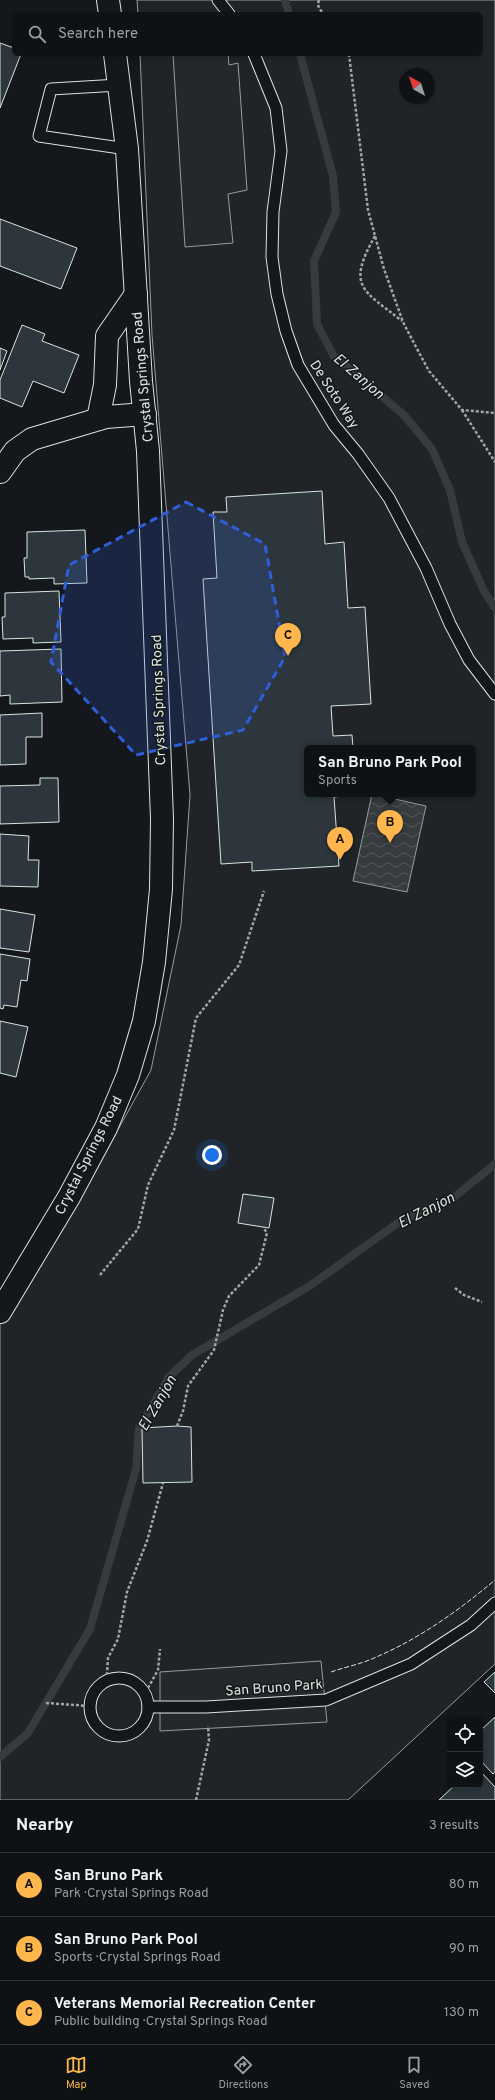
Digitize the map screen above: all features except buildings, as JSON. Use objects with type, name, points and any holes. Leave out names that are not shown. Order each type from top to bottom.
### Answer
[{"type":"main road","points":[[108,0],[110,12]]},
{"type":"main road","name":"Crystal Springs Road","points":[[0,1312],[68,1197],[106,1128],[128,1075],[142,1028],[154,962],[161,889],[162,819],[148,451],[141,380],[127,149],[115,56]]},
{"type":"main road","points":[[98,419],[105,385],[107,336],[136,294]]},
{"type":"main road","points":[[0,472],[15,451],[32,439],[106,417],[145,414]]},
{"type":"lane","points":[[218,0],[227,12]]},
{"type":"lane","name":"De Soto Way","points":[[255,56],[276,108],[281,151],[273,212],[272,257],[277,294],[284,324],[298,365],[334,426],[358,454],[389,498],[426,568],[450,624],[469,660],[495,694]]},
{"type":"lane","points":[[119,85],[51,89],[39,136],[127,149]]},
{"type":"lane","name":"San Bruno Park","points":[[148,1707],[206,1707],[326,1700],[411,1664],[471,1625],[495,1603]]},
{"type":"lane","points":[[124,1678],[136,1683],[145,1694],[148,1707],[146,1716],[140,1726],[127,1735],[111,1735],[99,1728],[92,1718],[89,1706],[95,1691],[108,1680],[124,1678]]},
{"type":"path","points":[[319,0],[320,11],[322,12]]},
{"type":"path","points":[[349,56],[368,210],[384,269],[403,322],[429,371],[462,410],[495,462]]},
{"type":"path","points":[[375,235],[367,249],[362,266],[360,278],[362,287],[369,296],[403,322]]},
{"type":"path","points":[[462,410],[495,413]]},
{"type":"path","points":[[100,1275],[138,1230],[148,1185],[174,1130],[196,1018],[239,965],[264,891]]},
{"type":"path","points":[[177,1426],[183,1411],[188,1386],[214,1350],[216,1333],[221,1323],[223,1310],[229,1296],[259,1265],[267,1233],[262,1227]]},
{"type":"path","points":[[455,1288],[464,1295],[482,1302]]},
{"type":"path","points":[[108,1680],[108,1658],[118,1639],[127,1592],[146,1541],[163,1483]]},
{"type":"path","points":[[145,1694],[158,1670],[160,1649]]},
{"type":"path","points":[[46,1703],[89,1706]]},
{"type":"path","points":[[196,1800],[209,1740],[206,1707]]},
{"type":"highlighted area","points":[[186,502],[265,544],[285,657],[243,730],[136,755],[51,662],[69,565]]},
{"type":"shaded area","points":[[137,0],[495,0],[495,1664],[348,1800],[0,1800],[0,1317],[84,1191],[151,1070],[181,925],[190,795],[152,335],[140,56],[483,56],[483,12],[138,12]]},
{"type":"shaded area","points":[[173,56],[228,56],[229,65],[238,63],[247,190],[228,194],[233,243],[185,247]]},
{"type":"shaded area","points":[[321,1661],[327,1722],[160,1731],[160,1672]]},
{"type":"water","points":[[371,797],[386,797],[426,806],[407,892],[353,881]]},
{"type":"waterway","name":"El Zanjon","points":[[285,0],[288,12]]},
{"type":"waterway","name":"El Zanjon","points":[[301,56],[333,176],[336,212],[314,261],[317,324],[333,355],[404,415],[432,449],[450,490],[462,542],[484,591],[495,608]]},
{"type":"waterway","name":"El Zanjon","points":[[0,1757],[28,1733],[90,1629],[136,1469],[139,1428],[169,1377],[192,1355],[311,1285],[402,1220],[453,1198],[495,1164]]},
{"type":"fence","points":[[331,1672],[369,1660],[407,1642],[438,1624],[495,1580]]},
{"type":"place","name":"Veterans Memorial Recreation Center","points":[[288,656]]},
{"type":"place","name":"San Bruno Park Pool","points":[[390,843]]},
{"type":"place","name":"San Bruno Park","points":[[340,860]]}]
